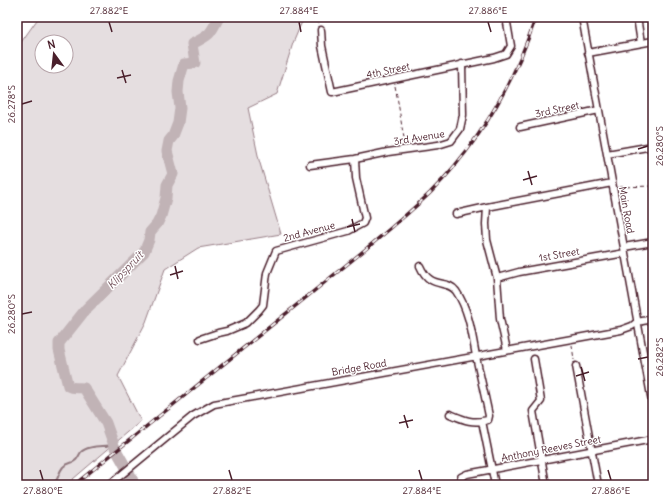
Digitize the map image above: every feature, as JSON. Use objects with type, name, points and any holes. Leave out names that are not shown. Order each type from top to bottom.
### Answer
[{"type":"street","name":"4th Street","points":[[320,30],[332,92],[494,58],[506,54],[511,46],[506,17]]},
{"type":"street","name":"Main Road","points":[[582,17],[653,407]]},
{"type":"street","points":[[637,17],[641,43]]},
{"type":"street","points":[[588,53],[653,41]]},
{"type":"street","name":"3rd Avenue","points":[[310,165],[445,144],[451,141],[460,129],[462,115],[462,64]]},
{"type":"street","name":"3rd Street","points":[[520,127],[599,110]]},
{"type":"street","points":[[607,154],[653,146]]},
{"type":"street","name":"2nd Avenue","points":[[200,339],[227,331],[246,323],[259,310],[263,305],[267,273],[276,250],[348,231],[363,223],[365,218],[356,178],[355,159]]},
{"type":"street","points":[[456,214],[487,207],[612,185]]},
{"type":"street","points":[[487,207],[487,240],[497,278],[500,319],[507,350]]},
{"type":"street","name":"1st Street","points":[[497,278],[624,250],[653,242]]},
{"type":"street","points":[[420,266],[423,274],[429,280],[452,287],[457,292],[469,319],[489,416],[488,420],[469,422],[450,414]]},
{"type":"street","name":"Bridge Road","points":[[111,483],[193,416],[214,404],[621,330],[632,326],[637,322],[653,319]]},
{"type":"street","points":[[534,360],[541,401],[532,411],[546,485]]},
{"type":"street","points":[[576,366],[598,485]]},
{"type":"street","points":[[482,421],[495,485]]},
{"type":"street","name":"Anthony Reeves Street","points":[[460,485],[460,480],[463,475],[653,439]]},
{"type":"path","points":[[317,17],[320,30]]},
{"type":"path","points":[[393,79],[400,108],[400,122],[407,149]]},
{"type":"path","points":[[612,185],[638,187],[653,186]]},
{"type":"path","points":[[570,339],[576,366]]},
{"type":"shaded area","points":[[39,17],[304,17],[293,43],[277,94],[248,108],[259,160],[281,234],[198,248],[165,269],[146,322],[118,376],[141,421],[66,485],[17,485],[17,48]]},
{"type":"waterway","name":"Klipspruit","points":[[134,485],[132,478],[115,448],[106,423],[84,388],[74,388],[68,386],[59,350],[59,343],[86,309],[144,252],[149,240],[150,232],[157,224],[161,216],[166,198],[167,185],[173,174],[167,151],[169,141],[173,136],[178,123],[180,108],[178,92],[179,81],[184,64],[195,63],[192,44],[203,39],[209,34],[214,28],[219,17]]},
{"type":"waterway","points":[[52,485],[56,481],[63,467],[76,460],[84,450],[92,447],[113,445]]},
{"type":"railway","points":[[74,485],[361,253],[430,193],[464,154],[493,111],[517,65],[536,17]]}]
